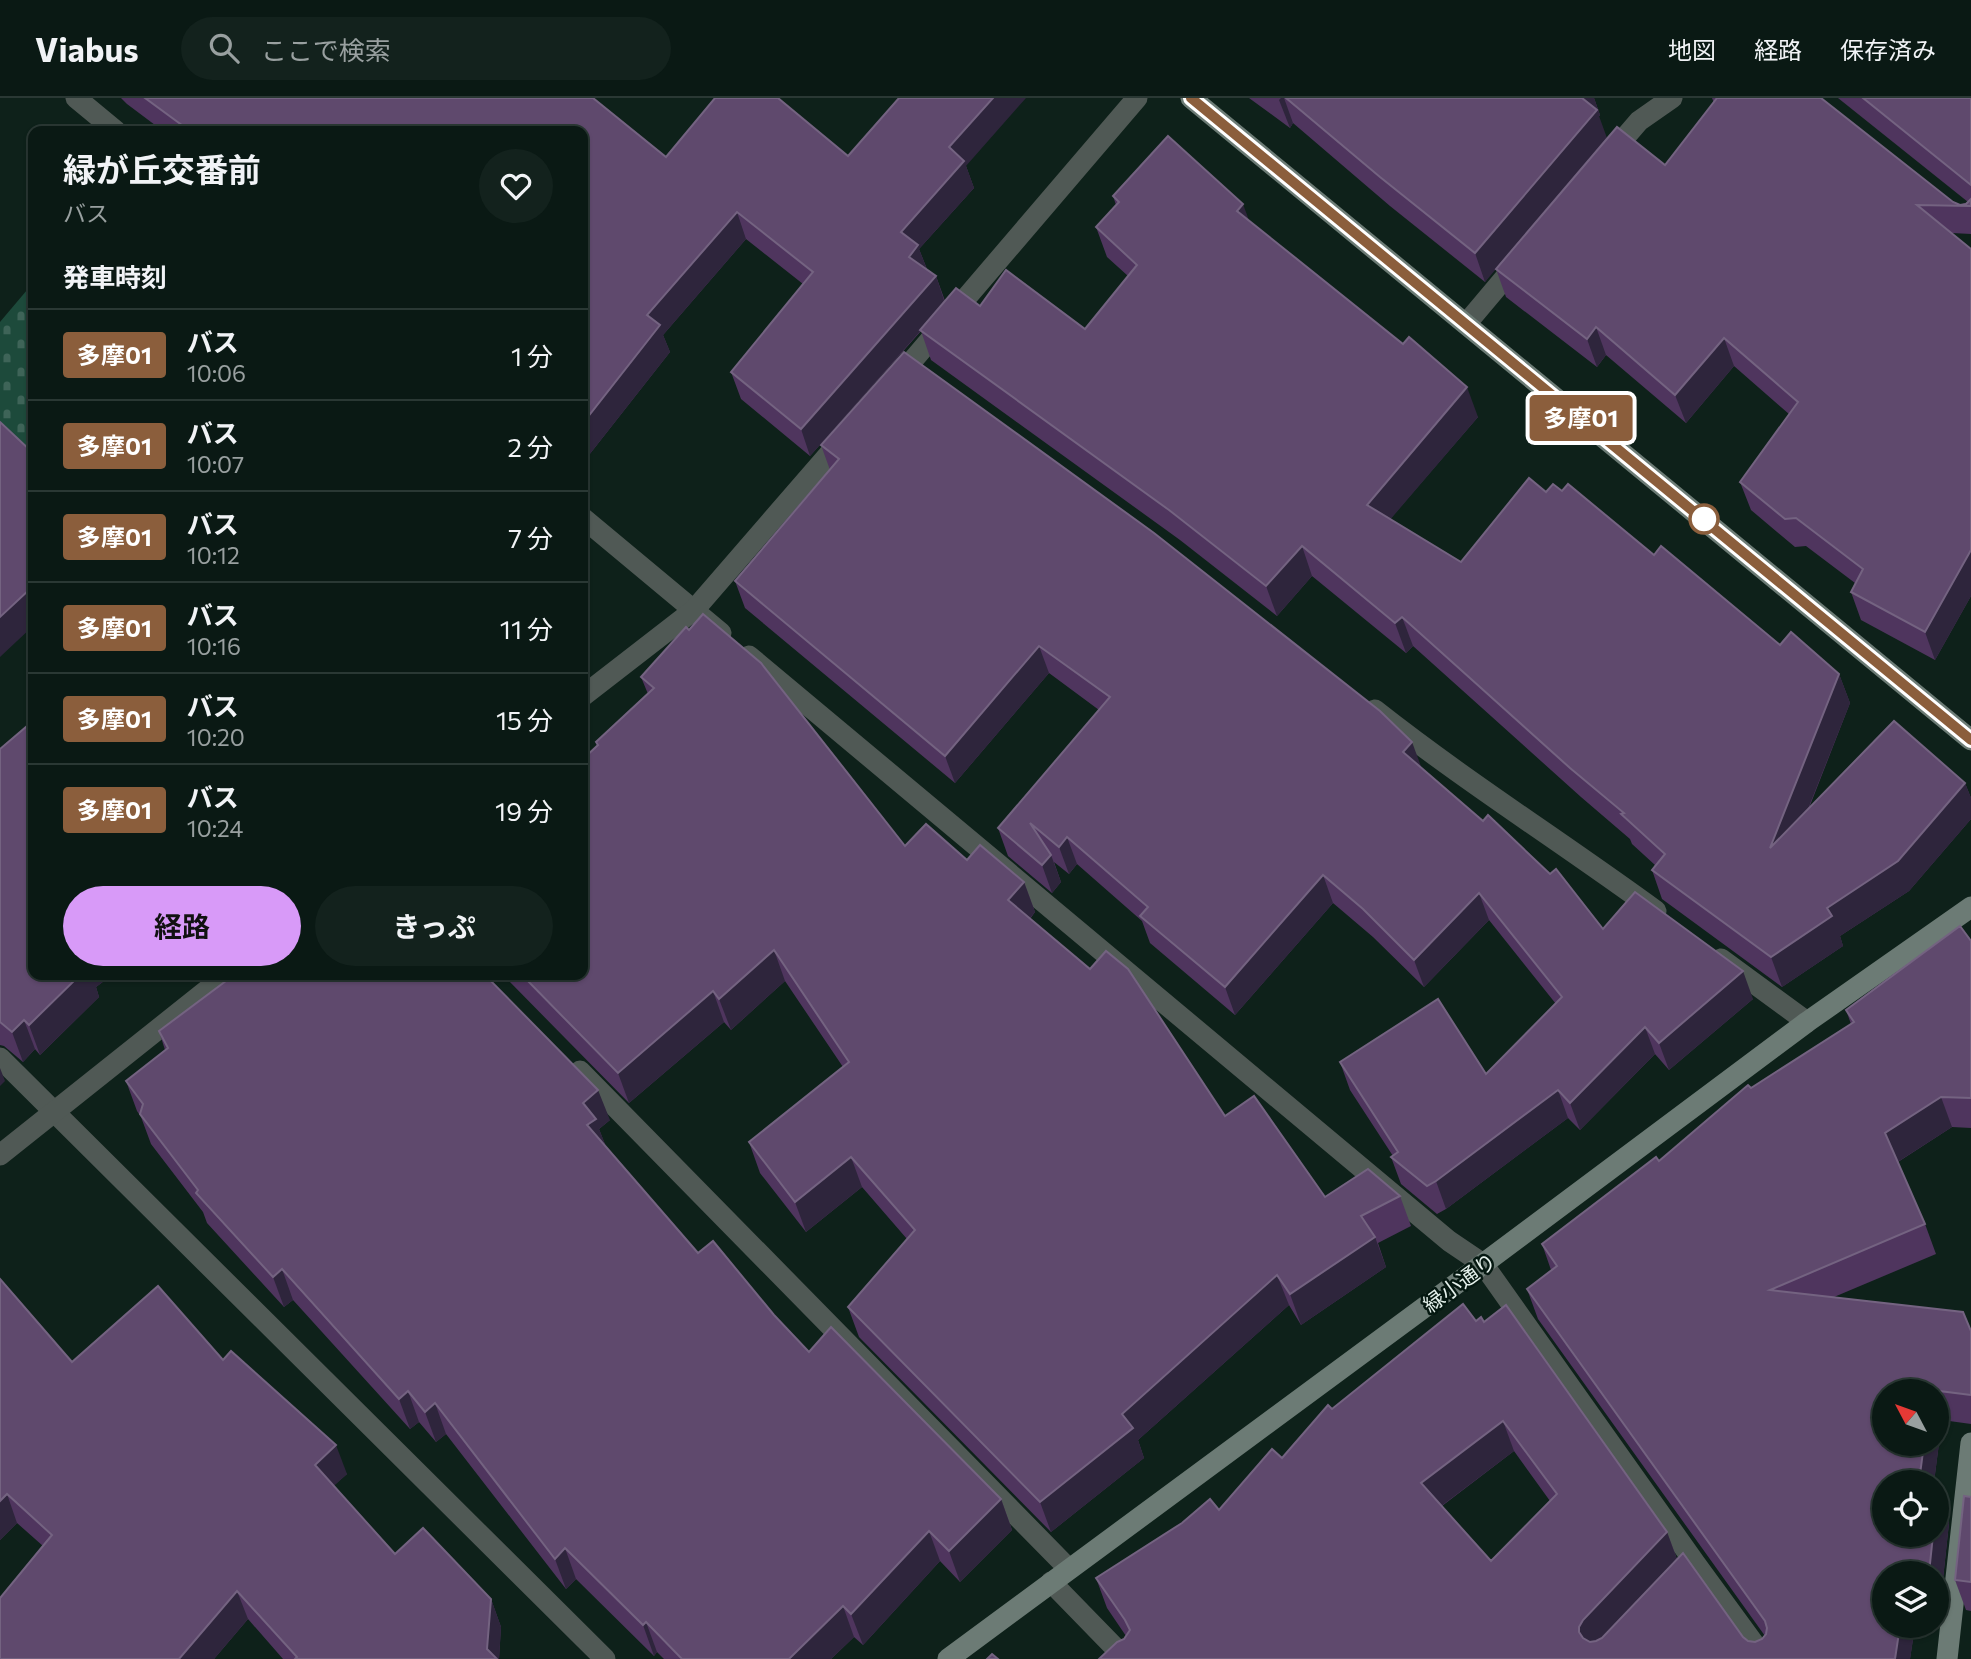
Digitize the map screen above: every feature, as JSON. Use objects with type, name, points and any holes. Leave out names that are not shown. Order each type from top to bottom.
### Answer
[{"type":"street","points":[[76,98],[110,126]]},
{"type":"street","points":[[877,400],[917,366],[1137,98]]},
{"type":"street","points":[[1191,98],[1971,740]]},
{"type":"street","points":[[1593,174],[1639,121],[1672,98]]},
{"type":"street","points":[[1466,324],[1530,249]]},
{"type":"street","points":[[588,692],[694,610],[860,419]]},
{"type":"street","points":[[588,522],[1449,1241],[1483,1264],[1765,1659]]},
{"type":"street","points":[[1356,695],[1420,746],[1599,869],[1676,926]]},
{"type":"street","name":"緑小通り","points":[[948,1659],[1807,1022],[1971,906]]},
{"type":"street","points":[[1709,950],[1807,1022]]},
{"type":"street","points":[[0,1155],[220,980]]},
{"type":"street","points":[[563,1054],[1069,1569]]},
{"type":"street","points":[[0,1058],[605,1659]]},
{"type":"street","points":[[1947,1659],[1971,1443]]},
{"type":"street","points":[[1677,1583],[1695,1563]]},
{"type":"street","points":[[1051,1582],[1126,1659]]},
{"type":"green space","points":[[28,289],[28,448],[0,424],[0,322]]},
{"type":"building","points":[[145,98],[593,98],[666,157],[715,98],[778,98],[848,156],[899,98],[993,98],[949,147],[964,161],[901,232],[918,245],[909,257],[936,276],[801,429],[731,372],[813,272],[737,212],[647,315],[660,325],[588,417],[588,126],[183,126]]},
{"type":"building","points":[[1286,98],[1582,98],[1597,110],[1475,253]]},
{"type":"building","points":[[1717,98],[1821,98],[1953,202],[1966,204],[1971,199],[1971,206],[1917,205],[1971,249],[1971,550],[1925,632],[1851,592],[1863,569],[1796,518],[1785,519],[1740,482],[1798,402],[1724,338],[1675,395],[1596,327],[1587,339],[1496,269],[1617,127],[1665,165]]},
{"type":"building","points":[[1863,98],[1971,98],[1971,185]]},
{"type":"building","points":[[1168,136],[1243,204],[1237,211],[1403,344],[1409,337],[1467,387],[1367,505],[1461,562],[1529,478],[1546,492],[1553,484],[1562,491],[1568,484],[1654,555],[1661,546],[1780,645],[1791,632],[1839,674],[1770,848],[1894,721],[1965,783],[1898,861],[1827,908],[1832,916],[1771,957],[1652,870],[1665,854],[1621,814],[1624,813],[1402,617],[1395,623],[1302,546],[1266,586],[1169,510],[920,330],[956,288],[980,306],[1006,270],[1085,329],[1137,265],[1096,227],[1119,202],[1113,196]]},
{"type":"building","points":[[904,352],[1154,533],[1380,711],[1412,742],[1403,752],[1483,821],[1488,815],[1550,874],[1556,869],[1603,929],[1635,892],[1743,971],[1659,1043],[1645,1027],[1570,1103],[1558,1090],[1427,1186],[1391,1157],[1398,1152],[1340,1062],[1438,999],[1486,1074],[1562,997],[1479,893],[1414,960],[1363,909],[1323,875],[1225,987],[1140,916],[1148,907],[1067,837],[1059,847],[1030,823],[1051,855],[1042,865],[998,828],[1110,697],[1039,646],[945,756],[735,581],[839,459],[821,445]]},
{"type":"building","points":[[0,422],[28,448],[28,591],[0,617]]},
{"type":"building","points":[[703,614],[761,663],[905,846],[926,824],[967,860],[980,845],[1024,882],[1008,900],[1090,969],[1106,951],[1128,969],[1225,1116],[1254,1096],[1325,1197],[1368,1169],[1400,1196],[1361,1216],[1375,1237],[1290,1294],[1277,1275],[1122,1414],[1133,1428],[1040,1502],[848,1307],[915,1230],[851,1157],[795,1202],[749,1142],[849,1062],[774,950],[719,999],[713,991],[618,1073],[527,980],[588,980],[588,754],[598,745],[596,742],[654,688],[641,677],[686,627],[689,630]]},
{"type":"building","points":[[28,725],[28,980],[75,980],[29,1025],[24,1020],[12,1032],[0,1022],[0,749]]},
{"type":"building","points":[[1960,926],[1971,941],[1971,1098],[1941,1097],[1885,1133],[1925,1224],[1770,1290],[1963,1312],[1971,1331],[1971,1395],[1950,1392],[1950,1379],[1872,1379],[1872,1456],[1922,1456],[1921,1470],[1872,1470],[1872,1547],[1932,1547],[1930,1561],[1872,1561],[1872,1638],[1898,1638],[1895,1659],[1099,1659],[1124,1639],[1130,1630],[1096,1578],[1182,1523],[1210,1499],[1219,1510],[1272,1449],[1282,1458],[1328,1405],[1332,1409],[1463,1304],[1476,1321],[1481,1317],[1484,1322],[1506,1305],[1667,1532],[1583,1620],[1579,1632],[1583,1638],[1590,1642],[1602,1638],[1683,1553],[1743,1637],[1755,1642],[1762,1639],[1767,1628],[1765,1621],[1527,1289],[1557,1266],[1542,1244],[1656,1157],[1659,1161],[1748,1085],[1751,1088],[1854,1022],[1846,1010]],"holes":[[[1503,1421],[1557,1494],[1491,1561],[1421,1483]]]},
{"type":"building","points":[[227,980],[490,980],[598,1090],[583,1103],[596,1119],[587,1125],[698,1253],[713,1241],[774,1315],[809,1352],[831,1327],[1001,1499],[949,1551],[929,1531],[851,1614],[843,1606],[789,1659],[682,1659],[646,1622],[643,1625],[565,1548],[555,1559],[435,1403],[425,1412],[408,1391],[399,1399],[282,1269],[273,1277],[196,1193],[198,1190],[140,1114],[143,1104],[126,1081],[168,1048],[159,1031]]},
{"type":"building","points":[[0,1279],[72,1362],[158,1286],[223,1360],[231,1351],[336,1445],[315,1465],[395,1554],[423,1528],[491,1599],[487,1649],[497,1659],[295,1659],[297,1657],[237,1591],[179,1659],[0,1659],[0,1598],[52,1535],[7,1494],[0,1501]]},
{"type":"building","points":[[1964,1496],[1971,1497],[1971,1582],[1955,1580]]},
{"type":"bus line","name":"多摩01","points":[[1191,98],[1971,740]]}]
